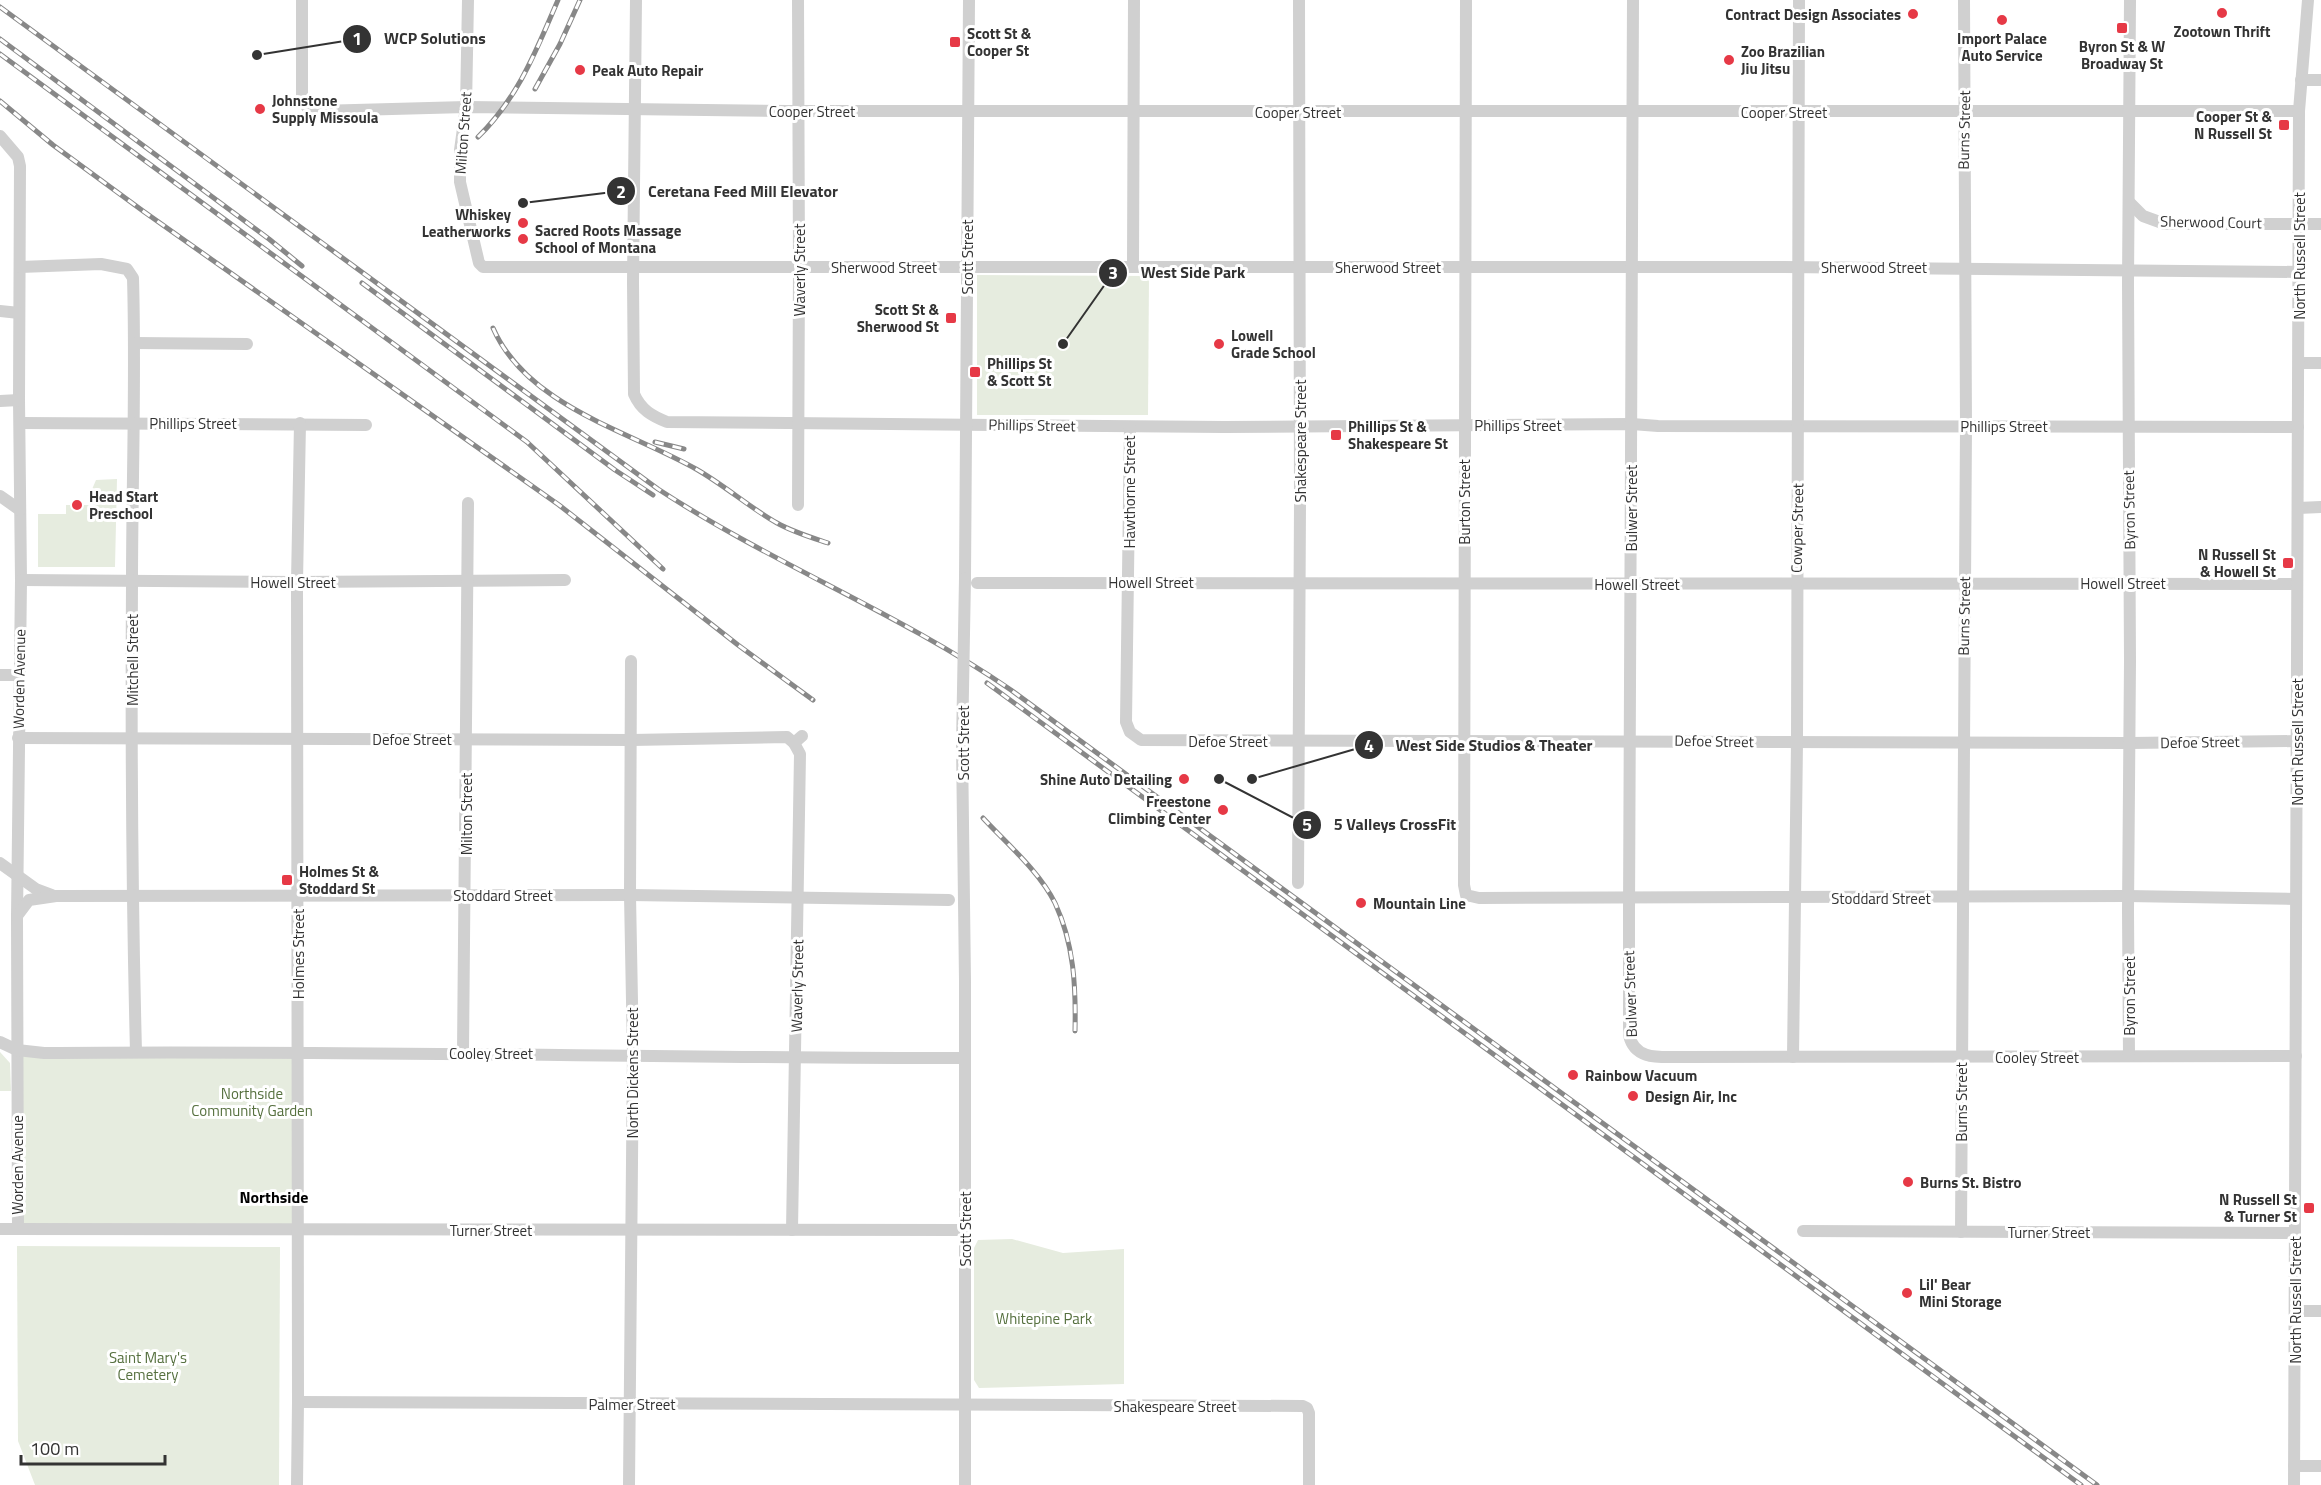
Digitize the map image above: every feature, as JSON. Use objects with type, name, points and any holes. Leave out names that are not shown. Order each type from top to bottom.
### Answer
[{"type":"street","name":"Cooper Street","points":[[302,0],[302,99],[307,107],[318,111],[466,108],[636,111],[1133,110],[1466,113],[2299,111]]},
{"type":"street","name":"Milton Street","points":[[468,0],[466,108],[460,150],[460,182],[479,263]]},
{"type":"street","points":[[633,267],[636,0]]},
{"type":"street","name":"Waverly Street","points":[[798,0],[798,505]]},
{"type":"street","name":"Scott Street","points":[[965,1485],[965,981],[962,746],[969,0]]},
{"type":"street","points":[[1133,267],[1134,0]]},
{"type":"street","name":"Shakespeare Street","points":[[1298,883],[1299,0]]},
{"type":"street","name":"Burton Street","points":[[1466,0],[1463,583],[1464,885],[1466,895]]},
{"type":"street","name":"Bulwer Street","points":[[1634,0],[1629,1035],[1636,1050]]},
{"type":"street","name":"Cowper Street","points":[[1793,1057],[1797,742],[1799,0]]},
{"type":"street","name":"Burns Street","points":[[1961,1232],[1966,426],[1964,0]]},
{"type":"street","name":"Byron Street","points":[[2129,1056],[2130,0]]},
{"type":"street","name":"North Russell Street","points":[[2294,1485],[2299,111],[2308,0]]},
{"type":"street","points":[[2301,80],[2321,80]]},
{"type":"street","name":"Worden Avenue","points":[[0,136],[18,157],[20,166],[18,1229]]},
{"type":"street","name":"Sherwood Court","points":[[2130,203],[2143,216],[2165,224],[2299,223]]},
{"type":"street","points":[[2299,223],[2321,224]]},
{"type":"street","name":"Sherwood Street","points":[[479,263],[483,267],[1799,267],[2299,272]]},
{"type":"street","name":"Mitchell Street","points":[[20,267],[101,264],[127,269],[133,278],[135,423],[132,581],[132,896],[136,1052]]},
{"type":"street","name":"Phillips Street","points":[[633,267],[634,394],[637,402],[648,414],[667,423],[1130,427],[1632,424],[1658,426],[2298,427]]},
{"type":"street","points":[[0,311],[19,313]]},
{"type":"street","points":[[135,343],[246,344]]},
{"type":"street","points":[[2299,363],[2321,363]]},
{"type":"street","points":[[0,401],[19,400]]},
{"type":"street","name":"Phillips Street","points":[[20,423],[366,425]]},
{"type":"street","name":"Holmes Street","points":[[297,1485],[299,895],[297,582],[300,423]]},
{"type":"street","name":"Hawthorne Street","points":[[1130,427],[1126,722],[1132,735]]},
{"type":"street","points":[[0,496],[20,510]]},
{"type":"street","name":"Milton Street","points":[[463,1053],[468,503]]},
{"type":"street","points":[[2298,508],[2321,507]]},
{"type":"street","name":"Howell Street","points":[[21,580],[297,582],[565,580]]},
{"type":"street","name":"Howell Street","points":[[977,583],[2297,584]]},
{"type":"street","name":"North Dickens Street","points":[[629,1485],[633,1054],[630,895],[631,661]]},
{"type":"street","points":[[0,675],[18,675]]},
{"type":"street","name":"Defoe Street","points":[[1132,735],[1148,741],[1629,740],[2130,743],[2298,741]]},
{"type":"street","name":"Defoe Street","points":[[18,738],[632,740],[787,737],[798,740]]},
{"type":"street","name":"Waverly Street","points":[[792,1230],[799,897],[800,754],[798,740]]},
{"type":"street","name":"Stoddard Street","points":[[0,863],[38,890],[56,896]]},
{"type":"street","name":"Stoddard Street","points":[[17,917],[29,900],[56,896],[630,895],[949,900]]},
{"type":"street","name":"Stoddard Street","points":[[1466,895],[1479,898],[2128,896],[2296,899]]},
{"type":"street","name":"Cooley Street","points":[[0,1042],[17,1050],[44,1053],[463,1053],[965,1058]]},
{"type":"street","name":"Cooley Street","points":[[1636,1050],[1647,1056],[2296,1056]]},
{"type":"street","name":"Turner Street","points":[[0,1229],[964,1230]]},
{"type":"street","name":"Turner Street","points":[[1803,1232],[2295,1233]]},
{"type":"street","points":[[2295,1311],[2321,1311]]},
{"type":"street","name":"Palmer Street","points":[[298,1402],[965,1406]]},
{"type":"street","name":"Shakespeare Street","points":[[965,1406],[1303,1406],[1309,1413],[1309,1485]]},
{"type":"street","points":[[2294,1466],[2321,1466]]},
{"type":"green space","points":[[977,275],[1149,276],[1148,415],[977,415]]},
{"type":"green space","points":[[117,479],[115,567],[38,567],[38,514],[66,514],[66,505],[90,505],[90,494],[96,480]]},
{"type":"green space","name":"Northside Community Garden","points":[[17,1050],[298,1053],[298,1230],[18,1229]]},
{"type":"green space","points":[[0,1052],[10,1063],[11,1091],[0,1091]]},
{"type":"green space","name":"Whitepine Park","points":[[1012,1239],[1063,1253],[1124,1249],[1124,1384],[979,1388],[974,1380],[974,1248],[978,1240]]},
{"type":"green space","name":"Saint Mary's Cemetery","points":[[17,1246],[280,1247],[279,1485],[35,1485],[18,1441]]},
{"type":"railway","points":[[478,137],[504,106],[525,73],[558,0]]},
{"type":"railway","points":[[535,89],[560,44],[580,0]]},
{"type":"railway","points":[[0,7],[658,489],[745,541],[880,612],[968,662],[1011,690],[2097,1485]]},
{"type":"railway","points":[[0,39],[302,266]]},
{"type":"railway","points":[[0,54],[527,442],[663,569]]},
{"type":"railway","points":[[0,101],[53,145],[143,211],[559,505],[738,645],[813,700]]},
{"type":"railway","points":[[362,283],[615,470],[653,495]]},
{"type":"railway","points":[[493,328],[509,355],[530,378],[555,397],[582,414],[696,469],[777,523],[795,532],[828,543]]},
{"type":"railway","points":[[655,442],[684,449]]},
{"type":"railway","points":[[987,683],[2081,1485]]},
{"type":"railway","points":[[983,818],[1032,869],[1055,903],[1066,934],[1073,966],[1075,1031]]},
{"type":"place","name":"Zootown Thrift","points":[[2222,13]]},
{"type":"place","name":"Contract Design Associates","points":[[1913,14]]},
{"type":"place","name":"Import Palace Auto Service","points":[[2002,20]]},
{"type":"place","name":"Byron St & W Broadway St","points":[[2122,28]]},
{"type":"place","name":"Scott St & Cooper St","points":[[955,42]]},
{"type":"place","name":"WCP Solutions","points":[[257,55]]},
{"type":"place","name":"Zoo Brazilian Jiu Jitsu","points":[[1729,60]]},
{"type":"place","name":"Peak Auto Repair","points":[[580,70]]},
{"type":"place","name":"Johnstone Supply Missoula","points":[[260,109]]},
{"type":"place","name":"Cooper St & N Russell St","points":[[2284,125]]},
{"type":"place","name":"Ceretana Feed Mill Elevator","points":[[523,203]]},
{"type":"place","name":"Whiskey Leatherworks","points":[[523,223]]},
{"type":"place","name":"Sacred Roots Massage School of Montana","points":[[523,239]]},
{"type":"place","name":"Scott St & Sherwood St","points":[[951,318]]},
{"type":"place","name":"West Side Park","points":[[1063,344]]},
{"type":"place","name":"Lowell Grade School","points":[[1219,344]]},
{"type":"place","name":"Phillips St & Scott St","points":[[975,372]]},
{"type":"place","name":"Phillips St & Shakespeare St","points":[[1336,435]]},
{"type":"place","name":"Head Start Preschool","points":[[77,505]]},
{"type":"place","name":"N Russell St & Howell St","points":[[2288,563]]},
{"type":"place","name":"Shine Auto Detailing","points":[[1184,779]]},
{"type":"place","name":"5 Valleys CrossFit","points":[[1219,779]]},
{"type":"place","name":"West Side Studios & Theater","points":[[1252,779]]},
{"type":"place","name":"Freestone Climbing Center","points":[[1223,810]]},
{"type":"place","name":"Holmes St & Stoddard St","points":[[287,880]]},
{"type":"place","name":"Mountain Line","points":[[1361,903]]},
{"type":"place","name":"Rainbow Vacuum","points":[[1573,1075]]},
{"type":"place","name":"Design Air, Inc","points":[[1633,1096]]},
{"type":"place","name":"Burns St. Bistro","points":[[1908,1182]]},
{"type":"place","name":"N Russell St & Turner St","points":[[2309,1208]]},
{"type":"place","name":"Lil' Bear Mini Storage","points":[[1907,1293]]},
{"type":"district","name":"Northside","points":[[274,1197]]}]
